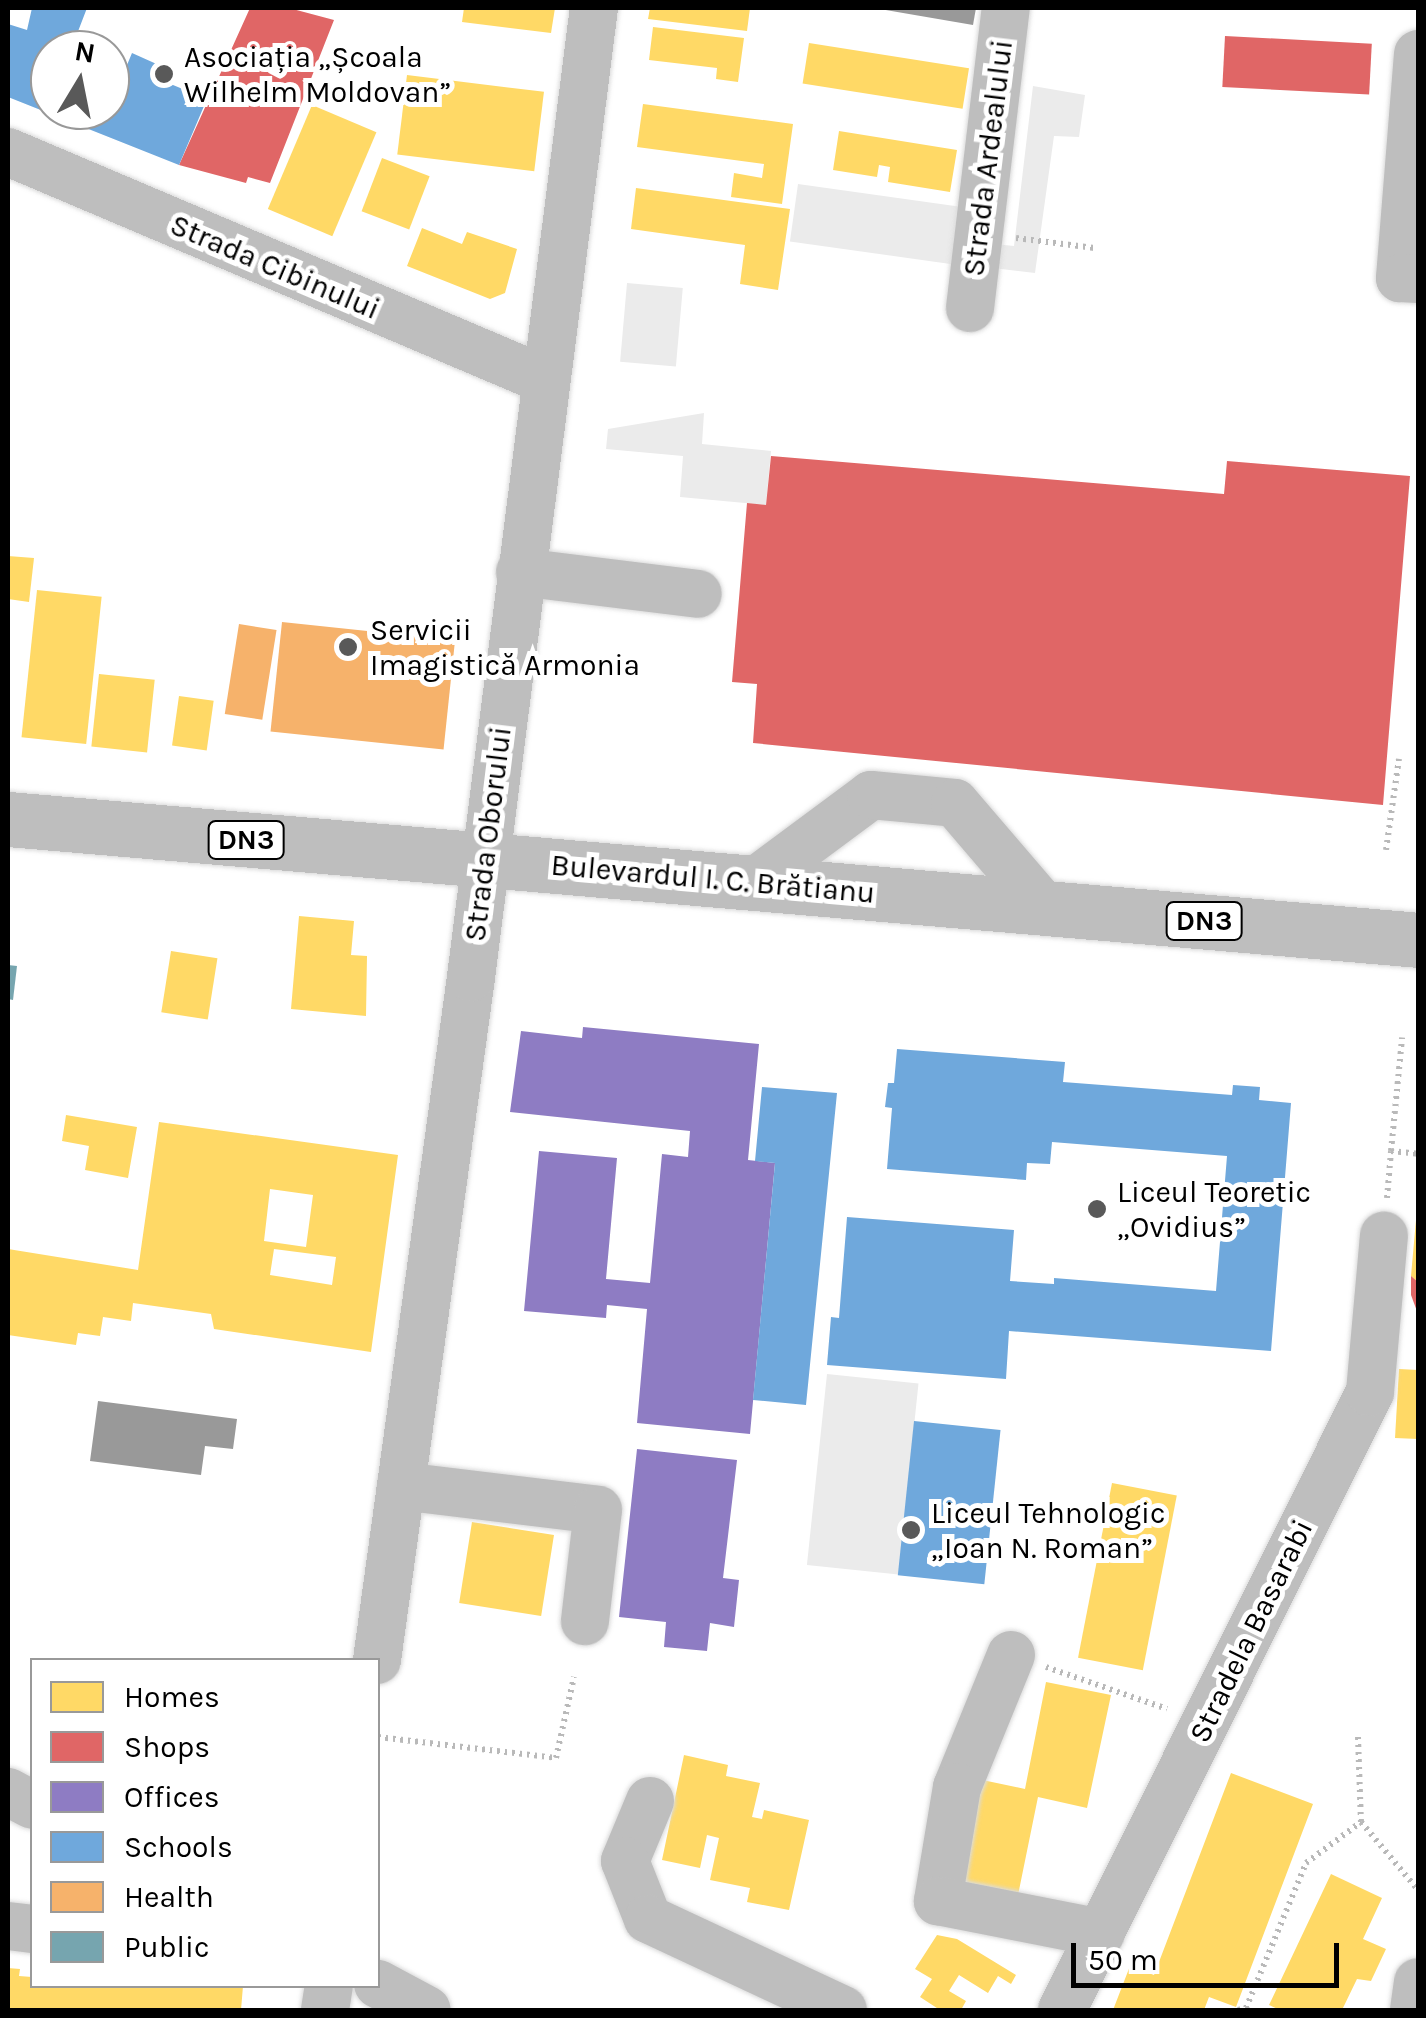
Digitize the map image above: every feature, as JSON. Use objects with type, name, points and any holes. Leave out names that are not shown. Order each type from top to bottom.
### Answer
[{"type":"main road","name":"Bulevardul I. C. Brătianu","points":[[8,819],[1418,940]]},
{"type":"main road","points":[[1364,935],[1418,913]]},
{"type":"main road","points":[[1364,935],[1418,958]]},
{"type":"street","name":"Strada Oborului","points":[[377,1658],[594,8]]},
{"type":"street","name":"Strada Ardealului","points":[[970,308],[1006,8]]},
{"type":"street","points":[[1418,54],[1400,278],[1418,279]]},
{"type":"street","name":"Strada Cibinului","points":[[8,152],[543,379]]},
{"type":"street","points":[[520,572],[698,594]]},
{"type":"street","points":[[754,882],[871,794],[955,803],[1044,907]]},
{"type":"street","name":"Stradela Basarabi","points":[[1062,2010],[1370,1392],[1384,1236]]},
{"type":"street","points":[[402,1486],[598,1510],[585,1622]]},
{"type":"street","points":[[1011,1655],[957,1787],[938,1901],[1101,1933]]},
{"type":"street","points":[[8,1792],[30,1804]]},
{"type":"street","points":[[650,1801],[625,1861],[648,1918],[843,2010]]},
{"type":"street","points":[[1414,2010],[1418,1982]]},
{"type":"street","points":[[380,1985],[426,2010]]},
{"type":"path","points":[[979,234],[1094,248]]},
{"type":"path","points":[[1386,850],[1399,760]]},
{"type":"path","points":[[1384,1236],[1402,1038]]},
{"type":"path","points":[[1391,1152],[1418,1154]]},
{"type":"path","points":[[1011,1655],[1206,1722]]},
{"type":"path","points":[[380,1736],[556,1758],[574,1677]]},
{"type":"path","points":[[1358,1737],[1361,1822],[1418,1890]]},
{"type":"path","points":[[1238,2010],[1246,2008],[1306,1863],[1361,1822]]},
{"type":"shaded area","points":[[1033,86],[1085,95],[1079,137],[1054,136],[1035,273],[993,268],[995,244],[1014,246]]},
{"type":"shaded area","points":[[798,184],[967,208],[959,265],[790,241]]},
{"type":"shaded area","points":[[627,283],[683,288],[676,367],[620,362]]},
{"type":"shaded area","points":[[704,413],[702,444],[771,451],[766,505],[680,497],[683,456],[606,449],[608,429]]},
{"type":"shaded area","points":[[827,1374],[918,1384],[898,1575],[807,1565]]},
{"type":"building: Homes","points":[[464,8],[555,8],[551,33],[462,22]]},
{"type":"building: Homes","points":[[650,8],[750,8],[747,31],[648,19]]},
{"type":"building: Homes","points":[[653,27],[744,38],[738,82],[716,79],[717,68],[649,60]]},
{"type":"building: Homes","points":[[809,43],[969,68],[963,109],[803,83]]},
{"type":"building: Homes","points":[[407,75],[544,92],[534,171],[397,154]]},
{"type":"building: Homes","points":[[643,104],[793,124],[782,204],[731,197],[734,173],[762,178],[764,164],[637,147]]},
{"type":"building: Homes","points":[[312,105],[376,132],[332,236],[268,209]]},
{"type":"building: Homes","points":[[839,131],[957,150],[950,192],[888,182],[890,167],[879,165],[877,177],[833,170]]},
{"type":"building: Homes","points":[[382,158],[430,176],[409,229],[362,211]]},
{"type":"building: Homes","points":[[636,188],[790,209],[778,290],[740,284],[745,245],[631,229]]},
{"type":"building: Homes","points":[[422,228],[462,244],[467,232],[517,249],[505,293],[490,299],[407,266]]},
{"type":"building: Homes","points":[[8,556],[34,558],[29,602],[8,599]]},
{"type":"building: Homes","points":[[37,590],[102,597],[86,744],[22,737]]},
{"type":"building: Homes","points":[[99,674],[155,680],[147,752],[91,747]]},
{"type":"building: Homes","points":[[179,696],[214,701],[207,750],[172,746]]},
{"type":"building: Homes","points":[[299,916],[354,921],[351,955],[367,956],[366,1016],[291,1009]]},
{"type":"building: Homes","points":[[171,951],[217,958],[208,1020],[161,1012]]},
{"type":"building: Homes","points":[[66,1115],[137,1127],[128,1178],[85,1170],[89,1146],[62,1141]]},
{"type":"building: Homes","points":[[159,1122],[398,1155],[371,1352],[214,1329],[211,1314],[133,1303],[131,1321],[103,1317],[100,1336],[78,1333],[76,1345],[8,1335],[8,1249],[138,1270]],"holes":[[[270,1189],[313,1195],[306,1247],[264,1241]],[[274,1249],[336,1257],[332,1285],[270,1275]]]},
{"type":"building: Homes","points":[[1418,1220],[1418,1282],[1411,1276]]},
{"type":"building: Homes","points":[[1399,1369],[1418,1370],[1418,1439],[1395,1438]]},
{"type":"building: Homes","points":[[1112,1483],[1177,1496],[1143,1670],[1078,1658]]},
{"type":"building: Homes","points":[[472,1522],[554,1535],[541,1616],[459,1603]]},
{"type":"building: Homes","points":[[1046,1682],[1111,1695],[1087,1808],[1038,1797],[1016,1905],[950,1892],[973,1778],[1025,1789]]},
{"type":"building: Homes","points":[[684,1755],[728,1765],[726,1776],[760,1783],[752,1817],[762,1819],[764,1810],[809,1820],[789,1910],[747,1902],[750,1888],[710,1880],[719,1838],[707,1835],[700,1868],[662,1860]]},
{"type":"building: Homes","points":[[1231,1773],[1313,1804],[1236,2007],[1209,1997],[1204,2010],[1113,2010],[1130,1966],[1154,1975]]},
{"type":"building: Homes","points":[[1331,1874],[1382,1898],[1363,1939],[1386,1949],[1371,1981],[1357,1979],[1342,2010],[1280,2010],[1269,2005]]},
{"type":"building: Homes","points":[[937,1935],[957,1939],[1016,1975],[1011,1984],[998,1976],[988,1993],[959,1975],[949,1991],[966,2001],[961,2010],[940,2010],[920,1997],[932,1979],[915,1969]]},
{"type":"building: Homes","points":[[8,1968],[20,1969],[19,1976],[30,1977],[30,1988],[243,1988],[241,2010],[8,2010]]},
{"type":"building: Shops","points":[[250,8],[289,8],[334,20],[270,183],[248,177],[246,183],[179,165]]},
{"type":"building: Shops","points":[[1225,36],[1372,44],[1369,95],[1222,87]]},
{"type":"building: Shops","points":[[771,456],[1224,494],[1227,461],[1410,476],[1383,805],[753,743],[757,684],[732,682],[747,503],[766,505]]},
{"type":"building: Shops","points":[[1411,1276],[1418,1282],[1418,1314],[1411,1295]]},
{"type":"building: Offices","points":[[583,1027],[759,1044],[748,1160],[775,1163],[750,1434],[637,1423],[647,1309],[607,1305],[606,1318],[524,1311],[539,1151],[617,1158],[606,1279],[650,1283],[662,1154],[688,1157],[690,1131],[510,1112],[521,1031],[582,1038]]},
{"type":"building: Offices","points":[[637,1449],[737,1460],[723,1578],[739,1580],[734,1627],[710,1623],[707,1651],[664,1647],[666,1622],[619,1617]]},
{"type":"building: Schools","points":[[32,8],[87,8],[79,30],[30,30],[30,106],[8,97],[8,24],[27,30]]},
{"type":"building: Schools","points":[[132,53],[161,66],[156,78],[207,99],[179,165],[91,130],[130,130]]},
{"type":"building: Schools","points":[[897,1049],[1065,1062],[1063,1082],[1232,1095],[1233,1085],[1260,1087],[1259,1100],[1291,1103],[1271,1351],[1009,1331],[1006,1379],[827,1365],[831,1317],[839,1318],[847,1217],[1014,1230],[1010,1281],[1054,1284],[1054,1278],[1216,1291],[1227,1156],[1052,1142],[1050,1164],[1027,1163],[1026,1180],[887,1169],[892,1108],[885,1107],[888,1083],[894,1083]]},
{"type":"building: Schools","points":[[762,1087],[837,1093],[806,1405],[753,1400],[775,1163],[755,1161]]},
{"type":"building: Schools","points":[[914,1421],[1001,1430],[984,1584],[898,1575]]},
{"type":"building: Health","points":[[282,622],[455,640],[444,750],[271,731]]},
{"type":"building: Health","points":[[239,624],[277,630],[262,720],[225,714]]},
{"type":"building: Public","points":[[8,965],[17,966],[13,1000],[8,999]]},
{"type":"building: Industry","points":[[874,8],[976,8],[973,25]]},
{"type":"building: Industry","points":[[98,1401],[237,1419],[233,1449],[205,1446],[201,1475],[90,1461]]},
{"type":"place","name":"Asociația „Școala Wilhelm Moldovan”","points":[[164,74]]},
{"type":"place","name":"Servicii Imagistică Armonia","points":[[348,647]]},
{"type":"place","name":"Liceul Teoretic „Ovidius”","points":[[1097,1209]]},
{"type":"place","name":"Liceul Tehnologic „Ioan N. Roman”","points":[[911,1530]]}]
